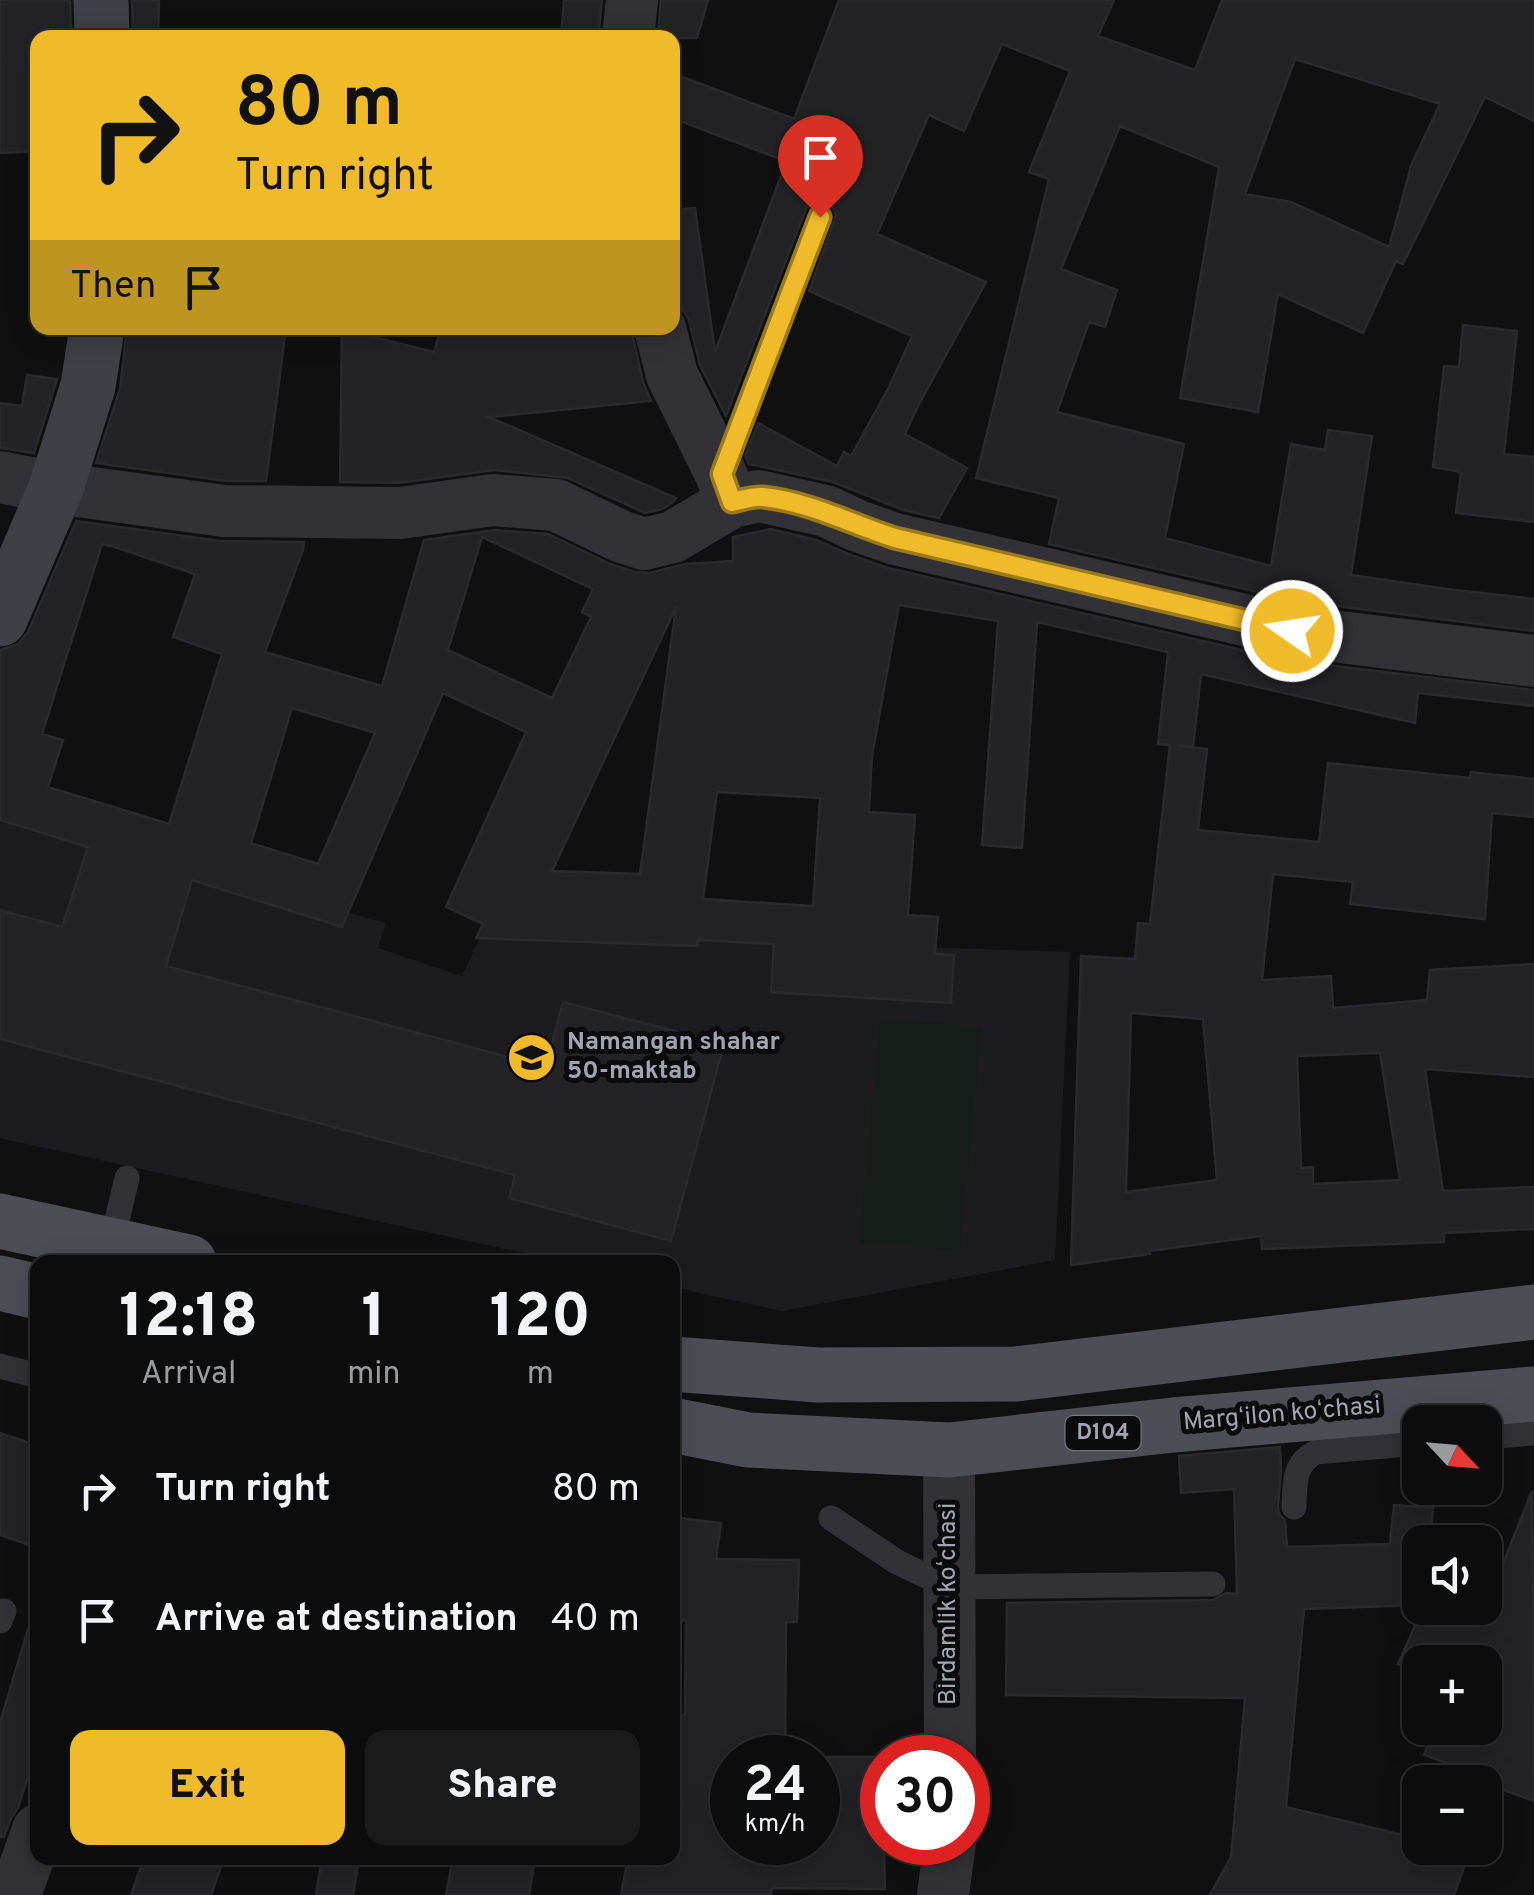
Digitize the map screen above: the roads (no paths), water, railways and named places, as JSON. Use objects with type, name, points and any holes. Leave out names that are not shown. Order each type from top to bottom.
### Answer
[{"type":"main road","points":[[0,1221],[156,1255]]},
{"type":"main road","points":[[0,1283],[30,1290]]},
{"type":"main road","points":[[680,1365],[818,1375],[1016,1374],[1534,1312]]},
{"type":"main road","name":"Margʻilon koʻchasi","points":[[680,1427],[748,1440],[948,1450],[1174,1425],[1534,1394]]},
{"type":"street","points":[[101,0],[102,30]]},
{"type":"street","points":[[629,30],[632,0]]},
{"type":"street","points":[[0,619],[56,488],[88,386],[95,335]]},
{"type":"street","points":[[662,335],[672,375],[726,488]]},
{"type":"street","points":[[0,477],[224,511],[400,513],[493,500],[556,505],[644,544],[673,537],[726,488]]},
{"type":"street","points":[[726,488],[826,511],[895,538],[1292,631],[1534,661]]},
{"type":"street","name":"Birdamlik koʻchasi","points":[[948,1450],[950,1735]]},
{"type":"street","points":[[15,1895],[30,1853]]},
{"type":"street","points":[[943,1895],[947,1865]]},
{"type":"lane","points":[[726,488],[820,217]]},
{"type":"lane","points":[[111,1245],[128,1178]]},
{"type":"lane","points":[[0,1366],[30,1374]]},
{"type":"lane","points":[[1502,1436],[1534,1433]]},
{"type":"lane","points":[[1294,1507],[1296,1472],[1304,1458],[1316,1452],[1402,1445]]},
{"type":"lane","points":[[831,1518],[896,1562],[949,1587],[1213,1584]]},
{"type":"place","name":"Namangan shahar 50-maktab","points":[[532,1057]]}]
